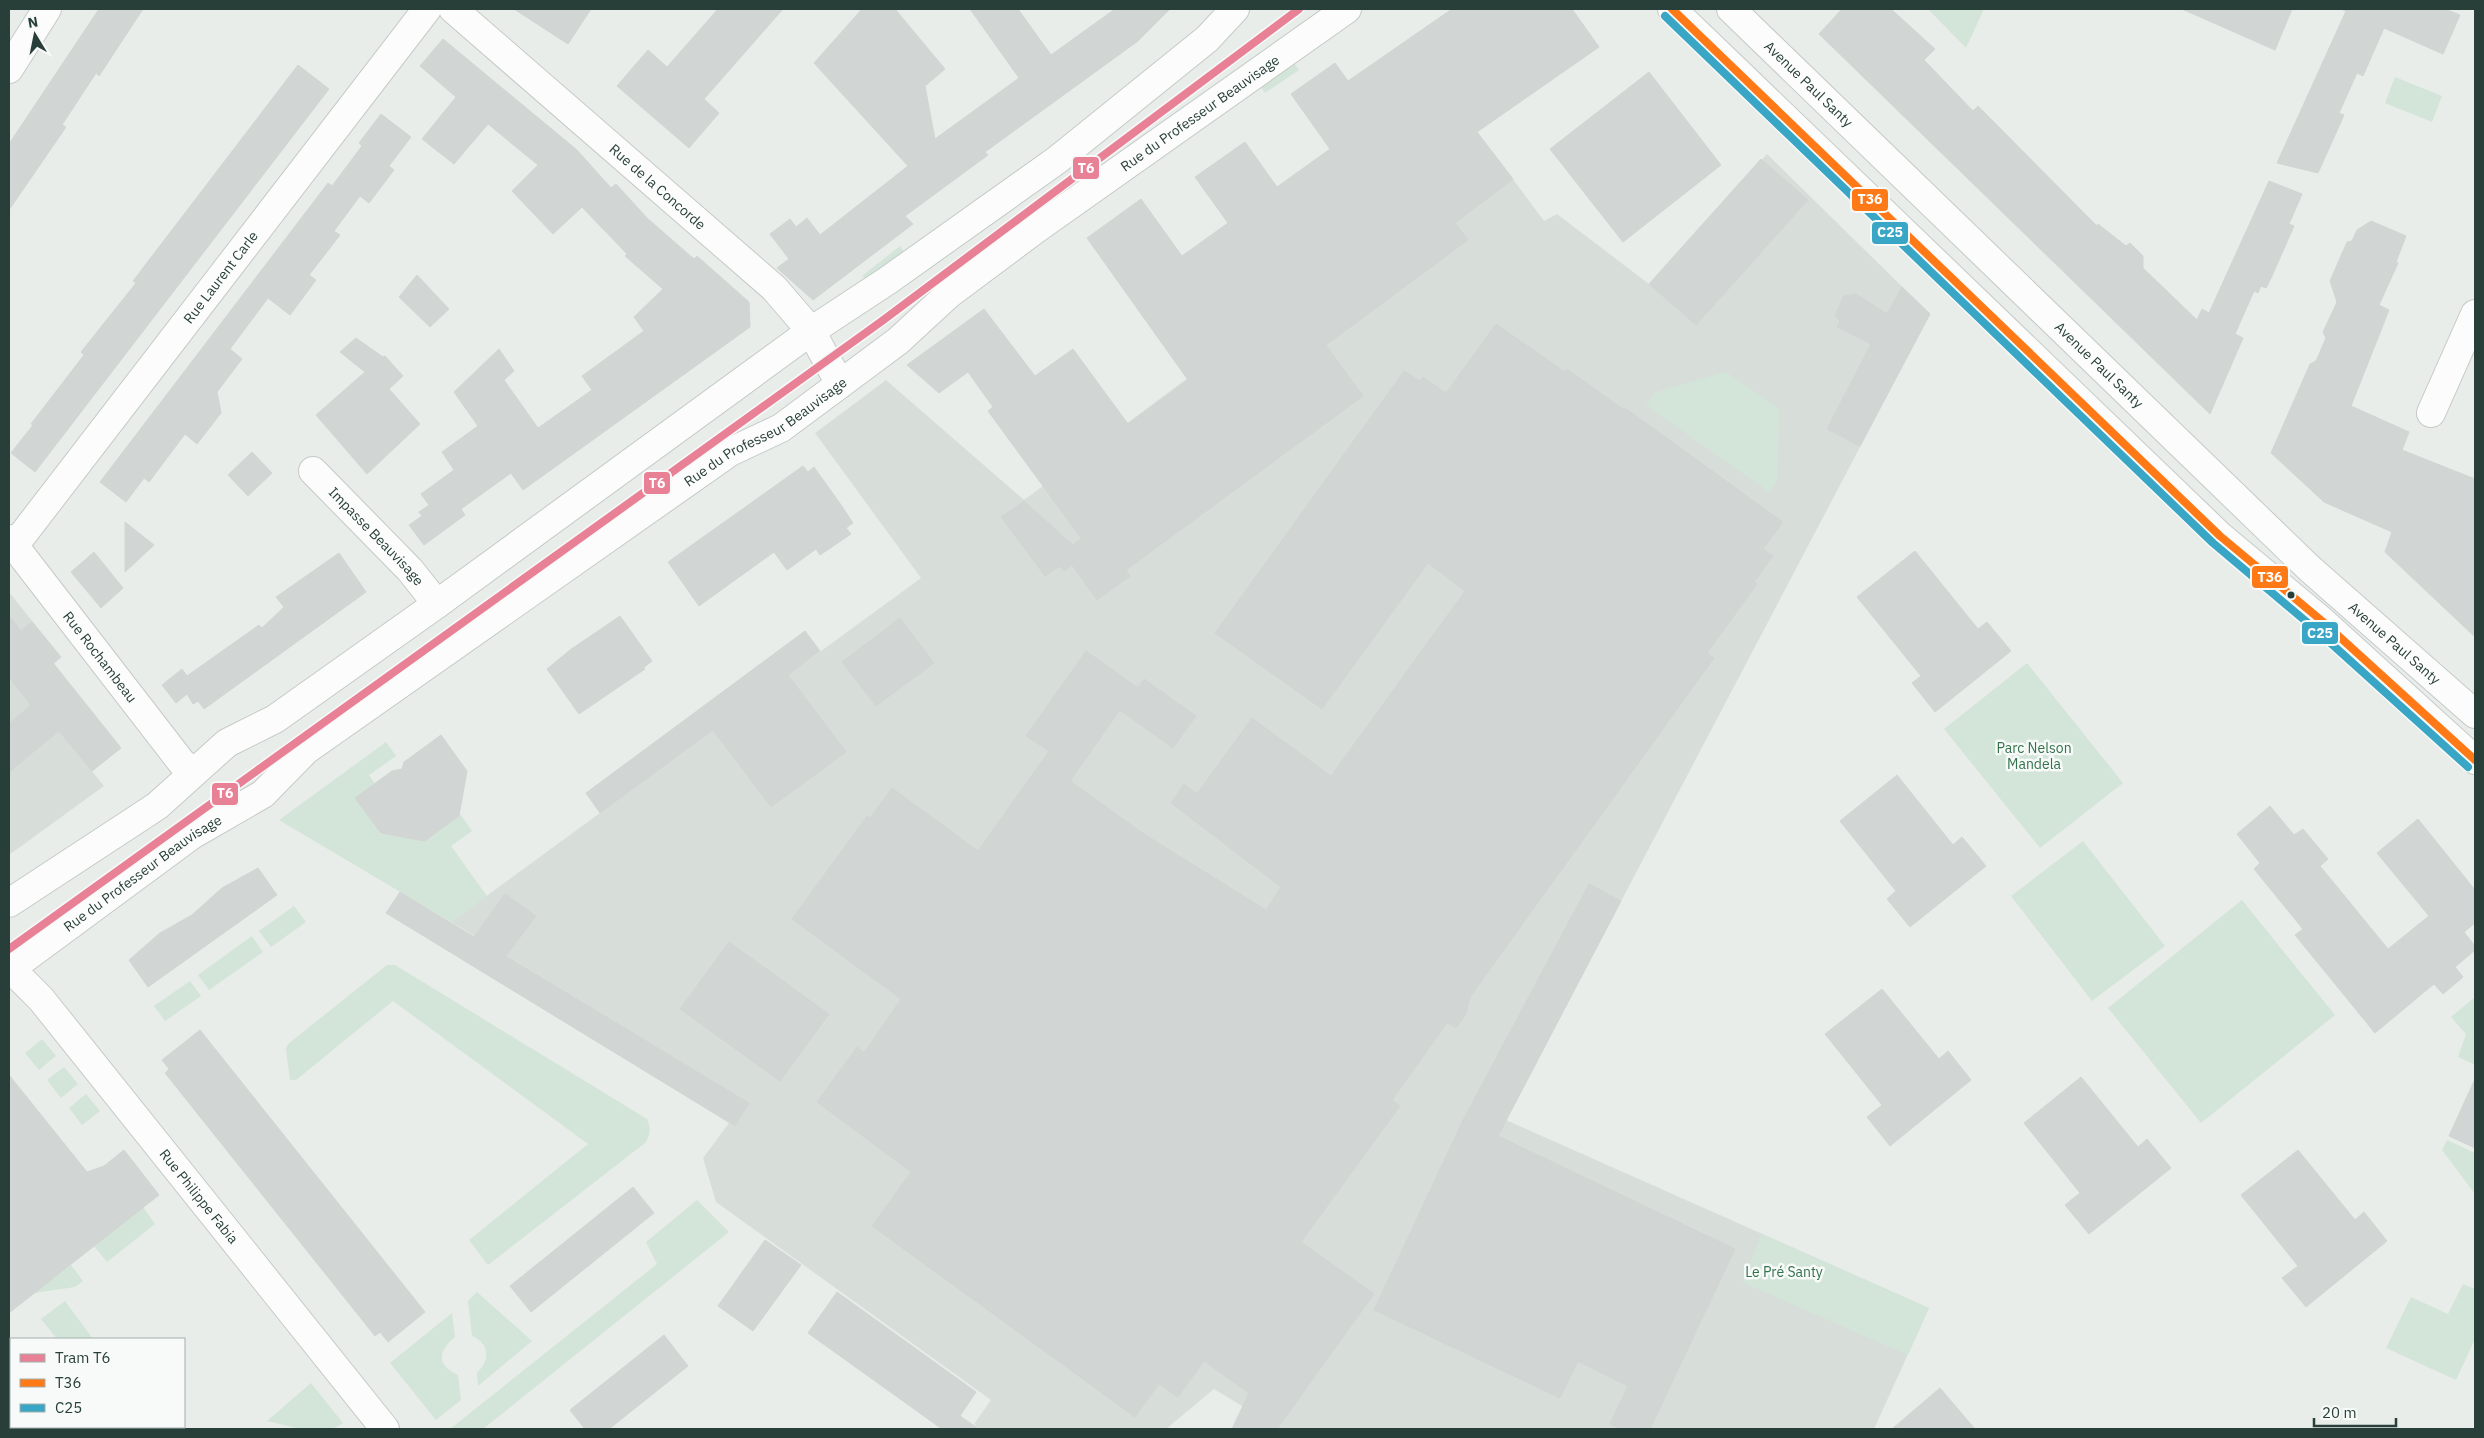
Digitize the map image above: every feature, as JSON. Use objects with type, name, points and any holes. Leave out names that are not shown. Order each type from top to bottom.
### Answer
[{"type":"street","points":[[9,69],[47,9]]},
{"type":"street","name":"Rue Laurent Carle","points":[[11,542],[427,9]]},
{"type":"street","name":"Rue de la Concorde","points":[[453,9],[774,288],[811,331],[840,384]]},
{"type":"street","points":[[9,903],[157,806],[227,743],[275,719],[438,604],[811,331],[887,282],[1057,160],[1207,39],[1235,9]]},
{"type":"street","name":"Rue du Professeur Beauvisage","points":[[9,968],[192,835],[263,794],[306,750],[730,452],[781,428],[898,341],[949,294],[1036,229],[1347,9]]},
{"type":"street","points":[[1672,9],[2220,536],[2322,622],[2475,760]]},
{"type":"street","name":"Avenue Paul Santy","points":[[1731,9],[2309,568],[2475,714]]},
{"type":"street","points":[[1727,61],[1740,49],[1766,42]]},
{"type":"street","points":[[2431,413],[2475,314]]},
{"type":"street","name":"Impasse Beauvisage","points":[[313,471],[410,570],[438,604]]},
{"type":"street","name":"Rue Rochambeau","points":[[11,542],[182,763],[194,772]]},
{"type":"street","name":"Rue Philippe Fabia","points":[[9,968],[41,999],[385,1429]]},
{"type":"shaded area","points":[[1492,151],[1544,221],[1557,214],[1649,284],[1767,154],[1930,314],[1506,1120],[1929,1308],[1874,1429],[1280,1429],[1214,1389],[1166,1429],[980,1429],[974,1424],[991,1400],[716,1202],[703,1158],[729,1123],[735,1126],[749,1103],[451,922],[921,578],[815,433],[886,380],[1024,500]]},
{"type":"shaded area","points":[[9,592],[61,657],[54,664],[121,748],[92,771],[104,786],[9,855]]},
{"type":"green space","points":[[1928,9],[1984,9],[1966,48]]},
{"type":"green space","points":[[1293,62],[1299,70],[1265,93],[1260,85]]},
{"type":"green space","points":[[2395,77],[2442,96],[2432,122],[2385,103]]},
{"type":"green space","points":[[900,246],[904,252],[866,279],[862,276]]},
{"type":"green space","points":[[1726,372],[1779,409],[1777,481],[1769,492],[1646,405],[1656,392]]},
{"type":"green space","name":"Parc Nelson Mandela","points":[[2027,663],[2123,783],[2040,848],[1944,729]]},
{"type":"green space","points":[[386,742],[396,756],[369,775],[375,784],[356,798],[382,835],[387,831],[390,835],[417,839],[420,837],[424,842],[461,815],[472,831],[451,846],[487,896],[451,922],[279,820]]},
{"type":"green space","points":[[2083,841],[2165,946],[2092,1001],[2011,896]]},
{"type":"green space","points":[[2242,900],[2335,1015],[2201,1123],[2108,1008]]},
{"type":"green space","points":[[294,906],[306,922],[271,947],[259,931]]},
{"type":"green space","points":[[252,936],[263,952],[209,990],[198,975]]},
{"type":"green space","points":[[387,965],[395,965],[647,1119],[650,1129],[645,1143],[488,1265],[469,1240],[588,1144],[393,1001],[296,1080],[290,1080],[286,1049],[288,1044]]},
{"type":"green space","points":[[190,981],[201,996],[165,1021],[154,1006]]},
{"type":"green space","points":[[2475,997],[2475,1065],[2458,1057],[2466,1034],[2451,1017]]},
{"type":"green space","points":[[42,1039],[56,1056],[39,1070],[25,1053]]},
{"type":"green space","points":[[64,1067],[78,1084],[61,1098],[47,1080]]},
{"type":"green space","points":[[86,1094],[100,1111],[82,1125],[69,1108]]},
{"type":"green space","points":[[2447,1140],[2475,1153],[2475,1194],[2442,1150]]},
{"type":"green space","points":[[697,1200],[729,1232],[483,1429],[450,1429],[657,1264],[646,1242]]},
{"type":"green space","points":[[143,1207],[155,1224],[107,1262],[94,1246]]},
{"type":"green space","name":"Le Pré Santy","points":[[1762,1234],[1929,1308],[1908,1355],[1742,1282]]},
{"type":"green space","points":[[71,1265],[83,1281],[75,1287],[34,1293]]},
{"type":"green space","points":[[2463,1284],[2475,1289],[2475,1339],[2456,1380],[2386,1348],[2411,1297],[2448,1314]]},
{"type":"green space","points":[[477,1292],[532,1341],[478,1386],[477,1373],[484,1363],[486,1353],[482,1343],[472,1336],[468,1301]]},
{"type":"green space","points":[[65,1301],[92,1338],[56,1338],[41,1319]]},
{"type":"green space","points":[[452,1313],[455,1337],[445,1348],[442,1358],[446,1367],[458,1375],[461,1400],[436,1420],[390,1363]]},
{"type":"green space","points":[[311,1383],[343,1423],[326,1430],[306,1430],[267,1421]]},
{"type":"building","points":[[99,9],[143,9],[99,76],[96,73],[62,125],[66,127],[9,210],[9,144]]},
{"type":"building","points":[[514,9],[591,9],[568,44]]},
{"type":"building","points":[[718,9],[783,9],[704,99],[719,113],[689,148],[617,86],[648,50],[667,67]]},
{"type":"building","points":[[862,9],[895,9],[945,69],[925,86],[935,139],[1019,78],[970,9],[1018,9],[1051,55],[1115,9],[1170,9],[1138,41],[985,152],[988,155],[905,216],[913,224],[813,300],[777,268],[789,259],[770,234],[790,219],[796,227],[807,218],[820,235],[908,166],[814,63]]},
{"type":"building","points":[[1452,9],[1572,9],[1599,47],[1477,132],[1513,179],[1455,223],[1468,240],[1326,345],[1363,396],[1126,570],[1130,576],[1097,600],[1072,565],[1064,571],[1060,566],[1045,576],[1001,517],[1024,501],[1073,545],[1081,538],[988,411],[993,407],[968,372],[939,393],[907,365],[984,309],[1035,376],[1073,349],[1128,424],[1188,380],[1087,238],[1141,199],[1182,256],[1228,223],[1195,177],[1245,142],[1277,187],[1330,149],[1291,94],[1335,63],[1348,81]]},
{"type":"building","points":[[1842,9],[1891,9],[1935,49],[1924,60],[1973,111],[1978,106],[2097,226],[2098,224],[2126,246],[2130,243],[2143,256],[2143,268],[2197,320],[2202,309],[2209,313],[2269,181],[2302,194],[2289,224],[2294,226],[2272,276],[2266,288],[2261,286],[2258,293],[2254,291],[2235,334],[2243,338],[2210,414],[1819,34]]},
{"type":"building","points":[[2182,9],[2292,9],[2275,50]]},
{"type":"building","points":[[2341,9],[2445,9],[2460,15],[2443,54],[2384,28],[2363,76],[2357,73],[2339,113],[2344,115],[2318,173],[2277,163],[2346,11]]},
{"type":"building","points":[[443,39],[577,150],[611,188],[616,184],[647,218],[694,259],[697,256],[749,302],[750,327],[523,490],[511,473],[461,509],[465,515],[424,545],[409,525],[422,516],[419,512],[429,505],[421,494],[454,470],[442,452],[478,426],[454,392],[499,349],[514,371],[504,380],[538,428],[592,390],[582,376],[644,331],[634,317],[663,289],[625,256],[627,254],[582,207],[553,234],[512,191],[538,165],[488,124],[454,164],[422,139],[456,97],[420,66]]},
{"type":"building","points":[[298,65],[329,89],[35,472],[11,453],[84,355],[81,352],[136,283],[133,281]]},
{"type":"building","points":[[1649,72],[1721,165],[1623,242],[1550,149]]},
{"type":"building","points":[[381,114],[411,137],[389,166],[394,170],[369,203],[360,196],[334,231],[340,235],[309,275],[316,280],[290,315],[268,298],[230,349],[242,359],[217,392],[221,413],[197,444],[185,434],[149,482],[144,478],[126,502],[100,482],[328,183],[332,186],[362,146],[359,143]]},
{"type":"building","points":[[1761,159],[1808,200],[1696,325],[1649,284]]},
{"type":"building","points":[[2371,221],[2406,236],[2396,262],[2398,263],[2379,305],[2389,310],[2351,406],[2409,432],[2402,450],[2475,479],[2475,637],[2385,552],[2392,532],[2324,502],[2271,453],[2310,364],[2316,361],[2326,338],[2323,332],[2337,302],[2330,281],[2347,242],[2352,241],[2357,230]]},
{"type":"building","points":[[417,275],[449,309],[430,327],[399,297]]},
{"type":"building","points":[[1902,287],[1930,314],[1860,446],[1827,429],[1871,344],[1837,327],[1840,321],[1835,315],[1844,296],[1856,294],[1887,314]]},
{"type":"building","points":[[1496,324],[1565,372],[1567,369],[1624,410],[1625,408],[1783,522],[1763,549],[1773,556],[1754,582],[1757,584],[1707,653],[1714,658],[1470,997],[1466,1014],[1456,1028],[1447,1023],[1392,1100],[1400,1106],[1301,1242],[1374,1294],[1277,1429],[1232,1429],[1249,1393],[1204,1361],[1178,1397],[1159,1384],[1135,1417],[872,1226],[911,1172],[817,1102],[857,1047],[864,1053],[901,999],[792,919],[867,816],[870,818],[892,788],[978,851],[1049,751],[1026,736],[1086,651],[1138,688],[1144,679],[1196,716],[1173,748],[1120,710],[1070,781],[1141,832],[1266,910],[1281,887],[1171,803],[1184,784],[1197,794],[1252,718],[1331,776],[1465,591],[1428,563],[1322,709],[1215,633],[1404,371],[1420,381],[1423,377],[1446,393]]},
{"type":"building","points":[[356,338],[383,357],[385,356],[403,376],[389,389],[420,424],[367,474],[316,415],[365,372],[340,352]]},
{"type":"building","points":[[252,452],[272,473],[248,496],[228,475]]},
{"type":"building","points":[[803,466],[808,472],[814,467],[839,502],[853,523],[846,528],[851,534],[820,555],[816,549],[787,570],[774,552],[699,606],[668,562]]},
{"type":"building","points":[[125,522],[154,545],[125,572]]},
{"type":"building","points":[[1915,551],[1978,629],[1987,622],[2011,651],[1935,712],[1912,683],[1921,676],[1857,597]]},
{"type":"building","points":[[94,552],[123,588],[101,608],[71,572]]},
{"type":"building","points":[[339,553],[366,592],[204,709],[198,701],[193,704],[187,694],[176,703],[162,685],[182,669],[187,676],[259,625],[262,628],[284,607],[276,597]]},
{"type":"building","points":[[9,616],[21,631],[32,622],[61,657],[53,663],[121,748],[92,771],[59,731],[9,772],[9,724],[31,705],[9,677]]},
{"type":"building","points":[[620,616],[652,661],[643,668],[645,669],[579,714],[547,669],[570,650]]},
{"type":"building","points":[[900,618],[934,663],[876,706],[842,662]]},
{"type":"building","points":[[805,631],[820,651],[788,675],[846,752],[771,807],[713,730],[600,813],[586,793]]},
{"type":"building","points":[[441,735],[467,771],[459,816],[425,841],[381,833],[355,798],[392,771],[402,769],[404,762]]},
{"type":"building","points":[[1897,775],[1953,845],[1962,837],[1986,866],[1910,927],[1887,899],[1896,891],[1840,821]]},
{"type":"building","points":[[2270,806],[2294,835],[2303,829],[2328,859],[2320,866],[2388,949],[2429,916],[2377,853],[2418,819],[2475,890],[2475,923],[2464,932],[2475,946],[2475,950],[2455,967],[2463,977],[2443,994],[2434,984],[2375,1033],[2295,935],[2303,929],[2254,869],[2260,863],[2237,834]]},
{"type":"building","points":[[258,868],[277,895],[148,987],[129,960],[160,933],[192,915],[222,888]]},
{"type":"building","points":[[1589,884],[1621,901],[1498,1136],[1735,1249],[1650,1429],[1622,1429],[1610,1424],[1628,1386],[1578,1361],[1560,1398],[1374,1310],[1463,1120]]},
{"type":"building","points":[[400,892],[474,937],[505,894],[536,916],[506,956],[749,1103],[735,1126],[386,913]]},
{"type":"building","points":[[729,942],[829,1014],[780,1081],[680,1009]]},
{"type":"building","points":[[1882,989],[1939,1059],[1948,1051],[1971,1080],[1890,1146],[1867,1117],[1882,1105],[1825,1034]]},
{"type":"building","points":[[200,1030],[425,1312],[388,1342],[380,1332],[375,1336],[165,1073],[169,1069],[162,1060]]},
{"type":"building","points":[[9,1075],[87,1172],[104,1166],[124,1150],[159,1195],[9,1313]]},
{"type":"building","points":[[2081,1077],[2138,1147],[2147,1139],[2171,1168],[2089,1234],[2065,1205],[2080,1193],[2024,1123]]},
{"type":"building","points":[[2475,1079],[2475,1148],[2449,1136]]},
{"type":"building","points":[[2298,1150],[2355,1220],[2364,1212],[2387,1241],[2306,1307],[2282,1278],[2298,1266],[2241,1195]]},
{"type":"building","points":[[633,1187],[654,1213],[531,1312],[510,1286]]},
{"type":"building","points":[[765,1240],[801,1265],[753,1331],[718,1306]]},
{"type":"building","points":[[837,1292],[976,1392],[960,1416],[979,1429],[942,1429],[808,1333]]},
{"type":"building","points":[[664,1335],[688,1366],[609,1429],[585,1429],[570,1410]]},
{"type":"building","points":[[1940,1388],[1975,1429],[1892,1429]]},
{"type":"tram line","name":"T6","points":[[9,949],[882,321],[1299,9]]},
{"type":"transit line","name":"T36","points":[[1672,9],[2220,536],[2322,621],[2475,760]]},
{"type":"transit line","name":"C25","points":[[1665,16],[2213,543],[2315,629],[2468,767]]}]
